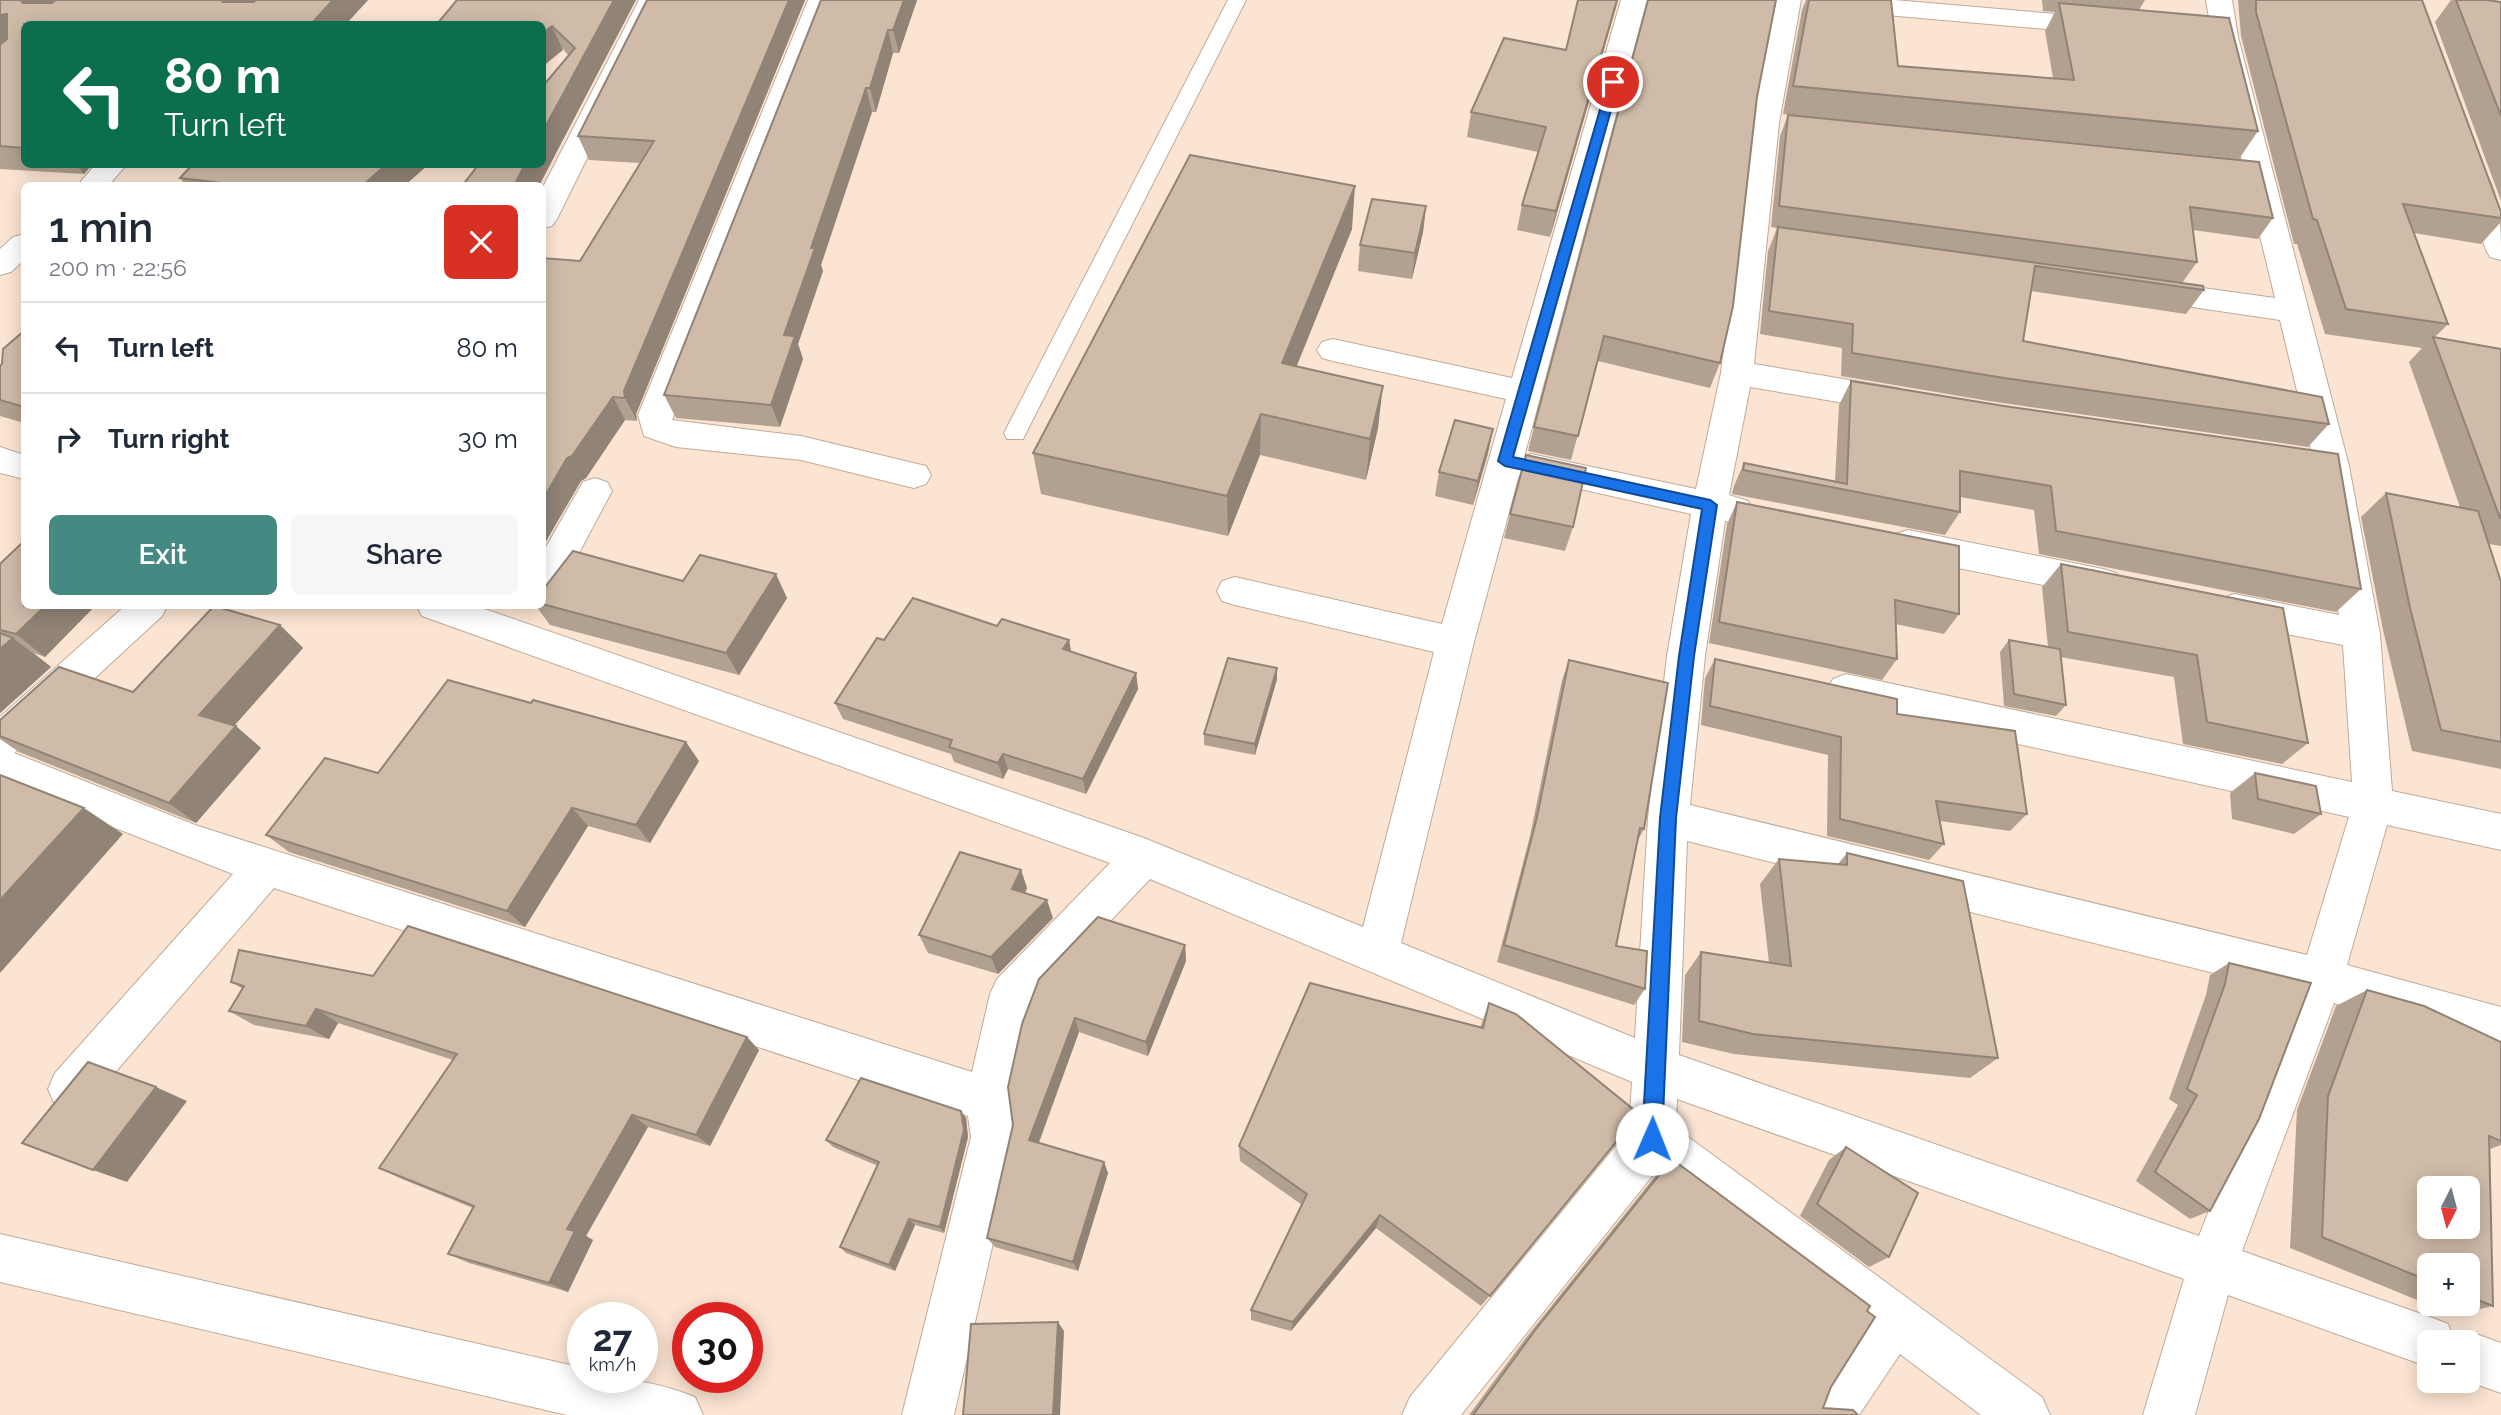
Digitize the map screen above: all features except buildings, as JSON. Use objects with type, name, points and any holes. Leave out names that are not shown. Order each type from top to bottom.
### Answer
[{"type":"street","points":[[546,211],[652,0]]},
{"type":"street","points":[[821,0],[655,415],[656,427],[676,435],[801,448],[914,475]]},
{"type":"street","points":[[1377,955],[1455,642],[1634,0]]},
{"type":"street","points":[[1427,1415],[1652,1139],[1668,818],[1686,656],[1710,505],[1768,239],[1788,0]]},
{"type":"street","points":[[1804,0],[2130,29]]},
{"type":"street","points":[[2169,1415],[2213,1263],[2320,979],[2374,804],[2361,634],[2318,464],[2292,311],[2245,171],[2211,36],[2219,0]]},
{"type":"street","points":[[2468,158],[2501,250]]},
{"type":"street","points":[[96,182],[109,168]]},
{"type":"street","points":[[0,265],[16,242]]},
{"type":"street","points":[[2113,286],[2292,311]]},
{"type":"street","points":[[1333,350],[1525,392]]},
{"type":"street","points":[[1737,373],[1923,405]]},
{"type":"street","points":[[0,460],[21,466]]},
{"type":"street","points":[[1505,461],[1764,516]]},
{"type":"street","points":[[546,581],[595,491]]},
{"type":"street","points":[[1873,537],[2130,588]]},
{"type":"street","points":[[1235,591],[1455,642]]},
{"type":"street","points":[[2198,602],[2361,634]]},
{"type":"street","points":[[0,741],[146,609]]},
{"type":"street","points":[[453,609],[525,621],[1144,857],[1654,1068],[2213,1263],[2417,1337]]},
{"type":"street","points":[[1686,656],[1727,665]]},
{"type":"street","points":[[1808,682],[2501,832]]},
{"type":"street","points":[[0,765],[189,841],[989,1100]]},
{"type":"street","points":[[1668,818],[2320,979],[2501,1029]]},
{"type":"street","points":[[928,1415],[994,1137],[989,1100],[1012,994],[1144,857]]},
{"type":"street","points":[[71,1089],[266,867]]},
{"type":"street","points":[[1652,1139],[2024,1415]]},
{"type":"street","points":[[0,1258],[677,1415]]},
{"type":"street","points":[[1829,1415],[1895,1318]]},
{"type":"street","points":[[2480,1360],[2501,1368]]},
{"type":"lane","points":[[1015,433],[1237,0]]},
{"type":"route","points":[[1613,82],[1505,461],[1710,505],[1686,656],[1668,818],[1652,1139]]}]
